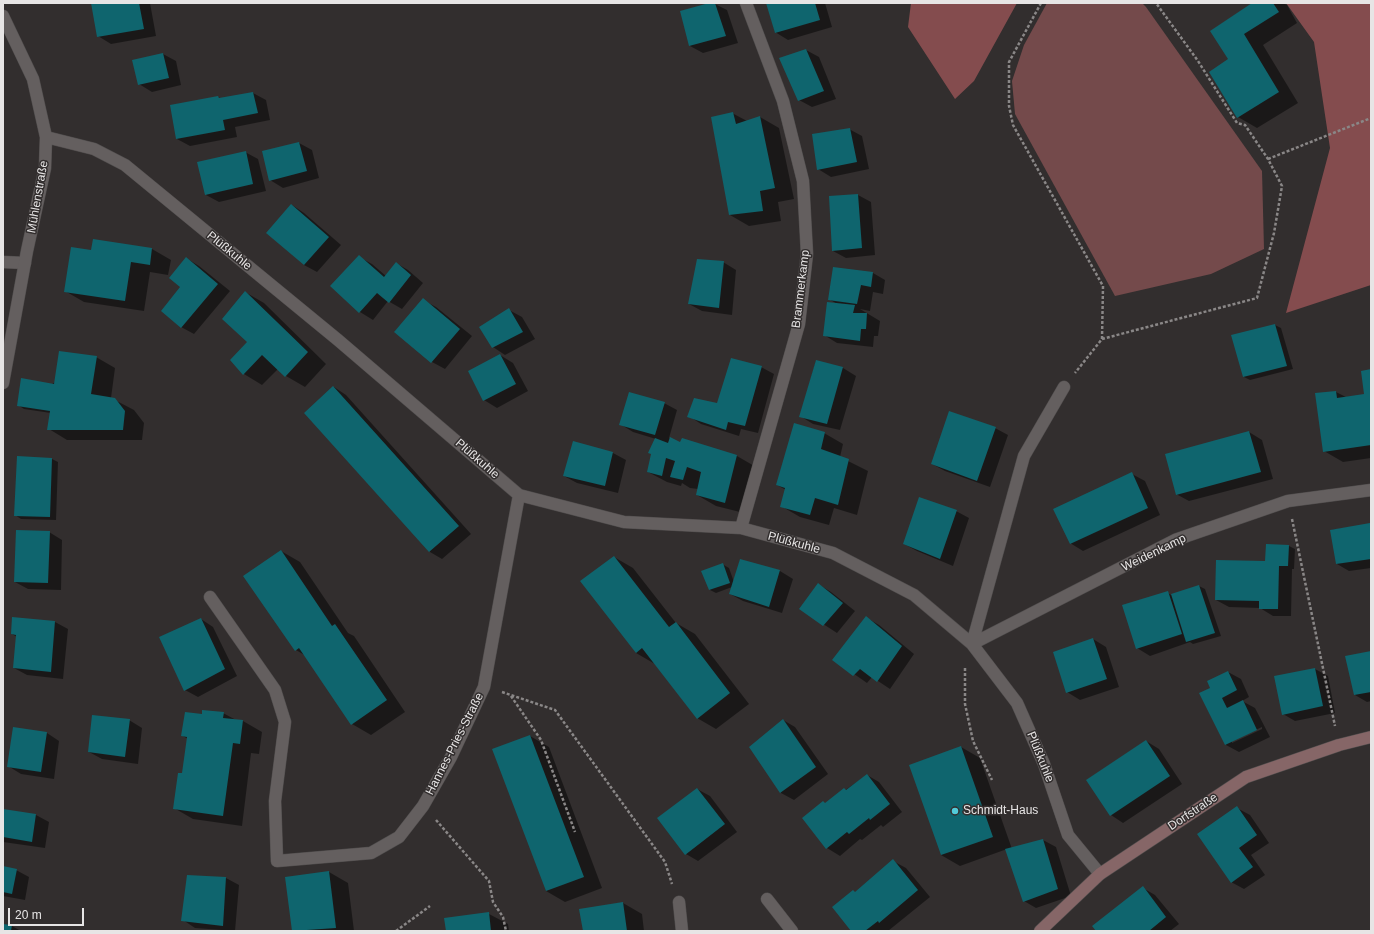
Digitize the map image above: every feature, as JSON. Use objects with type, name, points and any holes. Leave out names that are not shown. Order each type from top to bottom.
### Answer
[{"type":"street","name":"Brammerkamp","points":[[741,528],[799,324],[807,254],[803,181],[782,101],[746,3]]},
{"type":"street","name":"Mühlenstraße","points":[[3,16],[33,79],[46,137],[45,168],[25,263],[3,383]]},
{"type":"street","name":"Plüßkuhle","points":[[46,137],[94,149],[125,165],[338,340],[519,495],[624,522],[741,528],[833,553],[914,595],[972,644],[1016,703],[1044,764],[1068,835],[1100,874]]},
{"type":"street","points":[[3,262],[25,263]]},
{"type":"street","points":[[972,644],[1024,456],[1064,387]]},
{"type":"street","name":"Weidenkamp","points":[[972,644],[1175,540],[1288,501],[1371,490]]},
{"type":"street","name":"Hannes-Pries-Straße","points":[[210,597],[275,690],[285,722],[275,801],[277,861],[371,853],[399,837],[423,806],[451,757],[484,687],[519,495]]},
{"type":"street","name":"Dorfstraße","points":[[1040,931],[1100,874],[1246,777],[1339,745],[1371,737]]},
{"type":"street","points":[[766,899],[792,931]]},
{"type":"street","points":[[679,902],[682,931]]},
{"type":"path","points":[[1041,3],[1009,62],[1009,106],[1013,125],[1103,286],[1102,339]]},
{"type":"path","points":[[1064,387],[1102,339],[1257,298],[1274,234],[1282,186],[1268,159],[1245,124],[1236,123],[1198,61],[1156,3]]},
{"type":"path","points":[[1268,159],[1371,118]]},
{"type":"path","points":[[1288,501],[1339,745]]},
{"type":"path","points":[[972,644],[964,670],[965,704],[973,741],[992,780]]},
{"type":"path","points":[[484,687],[555,710],[664,862],[679,902]]},
{"type":"path","points":[[511,695],[541,740],[574,832]]},
{"type":"path","points":[[423,806],[489,881],[493,902],[503,917],[506,931]]},
{"type":"path","points":[[396,931],[430,906]]},
{"type":"shaded area","points":[[911,3],[1017,3],[974,81],[955,99],[908,27]]},
{"type":"shaded area","points":[[1047,3],[1142,3],[1146,7],[1262,171],[1264,249],[1211,274],[1115,296],[1015,114],[1012,81],[1024,45]]},
{"type":"shaded area","points":[[1286,3],[1371,3],[1371,285],[1286,313],[1330,148],[1314,42]]},
{"type":"building","points":[[91,3],[139,3],[144,29],[97,37]]},
{"type":"building","points":[[709,3],[715,3],[726,36],[689,46],[680,11]]},
{"type":"building","points":[[766,3],[815,3],[820,20],[775,33]]},
{"type":"building","points":[[1252,3],[1273,3],[1279,12],[1244,34],[1279,92],[1237,118],[1209,72],[1228,59],[1210,31]]},
{"type":"building","points":[[806,49],[824,91],[798,101],[779,58]]},
{"type":"building","points":[[163,53],[169,78],[138,85],[132,60]]},
{"type":"building","points":[[253,92],[258,113],[223,120],[225,130],[176,139],[170,105],[218,96],[219,98]]},
{"type":"building","points":[[733,112],[736,124],[760,116],[775,188],[760,191],[763,211],[729,215],[711,117]]},
{"type":"building","points":[[850,128],[857,162],[817,170],[812,134]]},
{"type":"building","points":[[299,142],[307,171],[269,181],[262,151]]},
{"type":"building","points":[[246,151],[253,184],[205,195],[197,162]]},
{"type":"building","points":[[858,194],[862,248],[832,251],[829,196]]},
{"type":"building","points":[[291,204],[329,237],[304,265],[266,233]]},
{"type":"building","points":[[93,239],[152,248],[150,265],[131,262],[125,301],[64,292],[71,247],[91,250]]},
{"type":"building","points":[[359,255],[384,277],[396,262],[411,275],[389,303],[377,293],[359,313],[330,286]]},
{"type":"building","points":[[186,257],[218,284],[181,328],[161,311],[180,287],[169,278]]},
{"type":"building","points":[[697,259],[724,261],[719,308],[688,304]]},
{"type":"building","points":[[833,267],[873,272],[871,287],[861,285],[857,304],[828,300]]},
{"type":"building","points":[[245,291],[308,352],[285,377],[262,355],[243,375],[230,360],[247,342],[222,319]]},
{"type":"building","points":[[423,298],[460,329],[431,363],[394,332]]},
{"type":"building","points":[[827,302],[855,305],[853,313],[867,313],[866,329],[861,329],[860,341],[823,336]]},
{"type":"building","points":[[509,308],[523,332],[492,348],[479,327]]},
{"type":"building","points":[[1275,324],[1287,366],[1243,377],[1231,335]]},
{"type":"building","points":[[59,351],[97,356],[91,394],[115,398],[125,411],[123,430],[47,430],[50,411],[17,406],[21,378],[54,384]]},
{"type":"building","points":[[500,354],[516,384],[483,401],[468,371]]},
{"type":"building","points":[[731,358],[762,366],[745,426],[728,422],[726,430],[687,417],[694,398],[717,403]]},
{"type":"building","points":[[816,360],[843,367],[827,424],[799,417]]},
{"type":"building","points":[[1371,369],[1371,445],[1323,452],[1315,393],[1336,391],[1337,398],[1364,394],[1361,371]]},
{"type":"building","points":[[333,386],[459,526],[429,552],[304,413]]},
{"type":"building","points":[[629,392],[665,402],[655,435],[619,425]]},
{"type":"building","points":[[949,411],[996,427],[977,481],[931,464]]},
{"type":"building","points":[[794,423],[825,432],[821,449],[849,459],[838,505],[815,498],[810,515],[780,507],[785,488],[776,485]]},
{"type":"building","points":[[1249,431],[1261,472],[1176,495],[1165,454]]},
{"type":"building","points":[[670,437],[680,442],[682,438],[737,455],[725,503],[696,495],[701,472],[687,467],[683,480],[670,477],[675,461],[666,458],[662,476],[647,472],[651,454],[648,453],[655,438],[668,443]]},
{"type":"building","points":[[573,441],[613,452],[605,486],[563,476]]},
{"type":"building","points":[[17,456],[52,458],[50,517],[14,516]]},
{"type":"building","points":[[1132,472],[1148,508],[1070,544],[1053,509]]},
{"type":"building","points":[[919,497],[957,510],[940,559],[903,544]]},
{"type":"building","points":[[1370,523],[1371,559],[1336,564],[1330,530]]},
{"type":"building","points":[[16,530],[50,531],[48,583],[14,582]]},
{"type":"building","points":[[1266,544],[1289,545],[1288,566],[1279,566],[1278,609],[1259,609],[1259,601],[1215,600],[1216,560],[1265,561]]},
{"type":"building","points":[[281,550],[332,626],[335,624],[387,700],[351,725],[299,648],[295,651],[243,576]]},
{"type":"building","points":[[614,556],[669,627],[676,622],[730,693],[697,719],[642,648],[636,653],[580,581]]},
{"type":"building","points":[[740,559],[780,570],[769,607],[729,594]]},
{"type":"building","points":[[723,563],[730,583],[709,590],[701,571]]},
{"type":"building","points":[[818,583],[843,603],[823,626],[799,609]]},
{"type":"building","points":[[1199,585],[1215,633],[1186,642],[1171,594]]},
{"type":"building","points":[[1168,591],[1182,634],[1136,649],[1122,605]]},
{"type":"building","points":[[866,616],[902,646],[877,682],[860,669],[853,676],[832,660]]},
{"type":"building","points":[[12,617],[55,621],[51,672],[13,668],[16,635],[11,634]]},
{"type":"building","points":[[201,618],[225,669],[184,691],[159,637]]},
{"type":"building","points":[[1093,638],[1107,679],[1066,693],[1053,652]]},
{"type":"building","points":[[1371,651],[1371,692],[1354,695],[1345,656]]},
{"type":"building","points":[[1315,668],[1323,706],[1282,715],[1274,676]]},
{"type":"building","points":[[1228,671],[1237,690],[1222,698],[1227,708],[1243,700],[1257,730],[1225,745],[1199,693],[1210,688],[1207,681]]},
{"type":"building","points":[[202,710],[224,712],[223,718],[243,720],[240,744],[233,743],[223,816],[173,809],[178,773],[182,773],[187,737],[181,736],[185,712],[202,714]]},
{"type":"building","points":[[92,715],[130,719],[125,757],[88,752]]},
{"type":"building","points":[[783,719],[816,767],[780,793],[749,747]]},
{"type":"building","points":[[13,727],[47,732],[41,772],[7,767]]},
{"type":"building","points":[[530,735],[584,877],[546,891],[492,749]]},
{"type":"building","points":[[1146,740],[1170,776],[1110,816],[1086,780]]},
{"type":"building","name":"Schmidt-Haus","points":[[961,746],[993,837],[941,855],[909,765]]},
{"type":"building","points":[[867,774],[890,804],[849,834],[847,832],[826,849],[802,818],[823,801],[825,803],[844,788],[846,790]]},
{"type":"building","points":[[697,788],[725,824],[685,855],[657,818]]},
{"type":"building","points":[[1237,806],[1257,835],[1239,848],[1253,867],[1231,883],[1197,834]]},
{"type":"building","points":[[3,809],[36,814],[32,842],[3,837]]},
{"type":"building","points":[[1043,839],[1058,889],[1023,902],[1005,849]]},
{"type":"building","points":[[893,859],[918,890],[879,923],[878,921],[865,931],[851,931],[832,907],[853,890],[855,892]]},
{"type":"building","points":[[3,866],[17,869],[12,894],[3,892]]},
{"type":"building","points":[[329,871],[336,928],[292,931],[285,877]]},
{"type":"building","points":[[187,875],[226,877],[223,926],[181,921]]},
{"type":"building","points":[[1143,886],[1166,917],[1149,931],[1096,931],[1092,926]]},
{"type":"building","points":[[623,902],[627,931],[583,931],[579,909]]},
{"type":"building","points":[[489,912],[491,931],[446,931],[444,918]]},
{"type":"building","points":[[3,924],[12,925],[11,931],[3,931]]},
{"type":"place","name":"Schmidt-Haus","points":[[955,811]]}]
